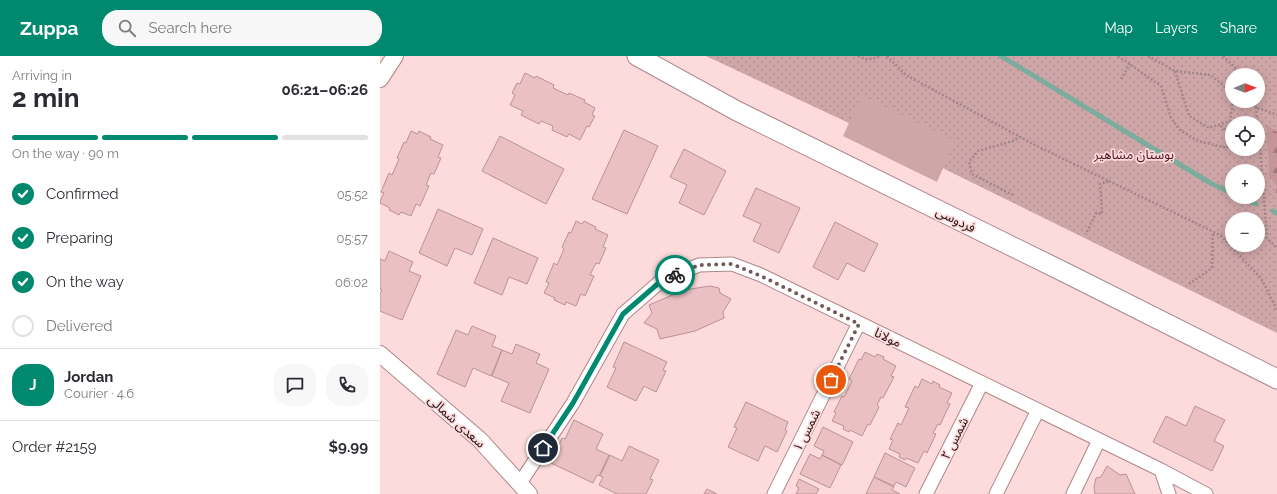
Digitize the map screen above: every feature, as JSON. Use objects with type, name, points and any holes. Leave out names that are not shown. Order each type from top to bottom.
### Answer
[{"type":"main road","name":"فردوسی","points":[[637,56],[737,111],[1277,379]]},
{"type":"street","points":[[380,79],[395,56]]},
{"type":"street","name":"مولانا","points":[[525,488],[623,314],[661,281],[699,265],[732,264],[761,276],[1038,410],[1161,470],[1206,494]]},
{"type":"street","name":"شمس ۱","points":[[774,494],[859,324]]},
{"type":"street","name":"سعدی شمالی","points":[[380,354],[480,440],[525,488]]},
{"type":"street","name":"شمس ۲","points":[[926,494],[982,383]]},
{"type":"street","points":[[996,494],[1038,410]]},
{"type":"street","points":[[1073,494],[1099,440]]},
{"type":"street","points":[[1161,470],[1169,494]]},
{"type":"path","points":[[858,56],[866,59],[873,59],[879,56]]},
{"type":"path","points":[[887,56],[906,75],[1020,137],[1220,235],[1261,278],[1277,310]]},
{"type":"path","points":[[1118,56],[1161,86],[1171,118],[1180,130],[1198,142],[1227,148],[1230,142],[1227,132],[1220,125]]},
{"type":"path","points":[[1148,56],[1175,71],[1211,75],[1225,87]]},
{"type":"path","points":[[1223,56],[1235,68]]},
{"type":"path","points":[[1121,79],[1130,64]]},
{"type":"path","points":[[1175,71],[1189,116],[1209,128],[1230,121],[1232,108]]},
{"type":"path","points":[[1259,108],[1277,115]]},
{"type":"path","points":[[1013,195],[972,174],[969,162],[978,150],[1013,141],[1020,137]]},
{"type":"path","points":[[1261,156],[1267,238],[1277,248]]},
{"type":"path","points":[[1087,232],[1096,213],[1102,214],[1100,184],[1109,181]]},
{"type":"path","points":[[1189,284],[1212,268],[1214,232]]},
{"type":"green space","name":"بوستان مشاهیر","points":[[706,56],[1277,56],[1277,333],[900,147]]},
{"type":"green space","points":[[862,95],[955,141],[937,182],[843,136]]},
{"type":"green space","points":[[1267,125],[1277,132],[1277,186],[1269,176]]},
{"type":"building","points":[[525,73],[535,78],[536,76],[554,85],[553,88],[568,95],[569,93],[585,100],[584,102],[595,108],[592,115],[595,116],[589,127],[587,126],[580,140],[569,134],[567,137],[552,130],[553,126],[541,121],[539,124],[521,115],[523,111],[510,105],[515,95],[512,93],[517,83],[520,84]]},
{"type":"building","points":[[624,130],[658,146],[627,214],[592,199]]},
{"type":"building","points":[[411,131],[418,134],[419,131],[431,137],[430,139],[443,145],[438,157],[441,158],[434,174],[431,173],[426,185],[429,186],[420,206],[416,204],[411,216],[401,212],[399,215],[389,210],[390,208],[380,203],[380,201],[384,193],[381,192],[389,173],[392,175],[399,159],[397,158]]},
{"type":"building","points":[[500,136],[564,169],[546,204],[482,171]]},
{"type":"building","points":[[684,149],[726,171],[704,215],[679,203],[687,185],[670,177]]},
{"type":"building","points":[[756,188],[800,208],[779,253],[753,241],[761,224],[743,216]]},
{"type":"building","points":[[438,209],[483,229],[472,255],[455,248],[447,266],[419,253]]},
{"type":"building","points":[[576,221],[582,224],[584,221],[596,227],[595,229],[608,235],[603,247],[606,248],[599,264],[596,263],[590,275],[594,276],[585,296],[581,294],[576,306],[566,302],[565,305],[544,293],[549,283],[546,282],[554,263],[557,265],[564,249],[562,247],[569,232],[571,233]]},
{"type":"building","points":[[835,222],[878,244],[864,272],[847,263],[838,280],[813,267]]},
{"type":"building","points":[[493,238],[538,258],[527,284],[509,277],[502,295],[474,283]]},
{"type":"building","points":[[389,251],[413,262],[409,271],[421,276],[402,320],[380,311],[380,294],[382,290],[380,289],[380,259],[385,261]]},
{"type":"building","points":[[710,286],[719,288],[720,293],[731,299],[723,312],[724,318],[695,331],[660,339],[657,329],[644,323],[652,313],[649,305],[684,290]]},
{"type":"building","points":[[472,326],[496,336],[492,346],[502,350],[491,376],[473,368],[465,387],[437,374],[456,330],[468,335]]},
{"type":"building","points":[[624,342],[667,362],[663,370],[666,371],[656,392],[644,386],[636,401],[607,387],[616,368],[613,367]]},
{"type":"building","points":[[516,344],[540,354],[536,363],[549,369],[530,413],[501,401],[509,383],[492,376],[502,350],[512,354]]},
{"type":"building","points":[[865,352],[875,357],[877,354],[884,357],[883,359],[896,366],[891,376],[894,377],[883,398],[881,397],[877,405],[879,407],[870,425],[868,424],[862,436],[850,430],[849,432],[843,429],[844,426],[832,421],[836,413],[834,412],[842,396],[844,397],[852,381],[849,379],[859,359],[861,360]]},
{"type":"building","points":[[922,379],[932,384],[933,381],[940,385],[939,387],[952,393],[947,403],[950,404],[940,425],[938,424],[933,433],[936,434],[927,453],[924,451],[918,463],[906,458],[905,460],[899,457],[900,454],[889,449],[893,440],[890,439],[898,423],[901,425],[909,408],[905,407],[915,386],[918,388]]},
{"type":"building","points":[[746,402],[788,422],[785,430],[787,431],[777,452],[765,446],[758,461],[728,447],[737,428],[734,427]]},
{"type":"building","points":[[1195,406],[1225,420],[1214,441],[1224,446],[1212,471],[1153,442],[1166,416],[1186,426]]},
{"type":"building","points":[[574,420],[603,434],[596,449],[609,455],[599,476],[597,475],[593,483],[551,463],[562,438],[565,439]]},
{"type":"building","points":[[823,427],[853,442],[842,465],[822,455],[824,451],[814,446]]},
{"type":"building","points":[[629,446],[659,460],[650,479],[653,480],[646,494],[617,494],[599,485],[603,477],[600,476],[610,455],[622,461]]},
{"type":"building","points":[[885,453],[915,468],[906,487],[896,482],[894,486],[874,477]]},
{"type":"building","points":[[810,454],[820,459],[822,455],[841,465],[830,488],[800,474]]},
{"type":"building","points":[[1107,466],[1120,475],[1126,474],[1135,494],[1095,494],[1094,487],[1096,478],[1101,477]]},
{"type":"building","points":[[874,477],[894,487],[892,490],[900,494],[866,494]]},
{"type":"building","points":[[799,479],[819,489],[816,494],[796,494],[799,488],[796,486]]},
{"type":"building","points":[[707,489],[717,494],[704,494]]},
{"type":"waterway","points":[[1001,56],[1212,184],[1225,190]]},
{"type":"waterway","points":[[1273,211],[1277,213]]},
{"type":"way so far","points":[[675,275],[699,265],[732,264],[761,276],[859,324],[831,380]]},
{"type":"route","points":[[543,448],[573,403],[623,314],[661,281],[675,275]]}]
